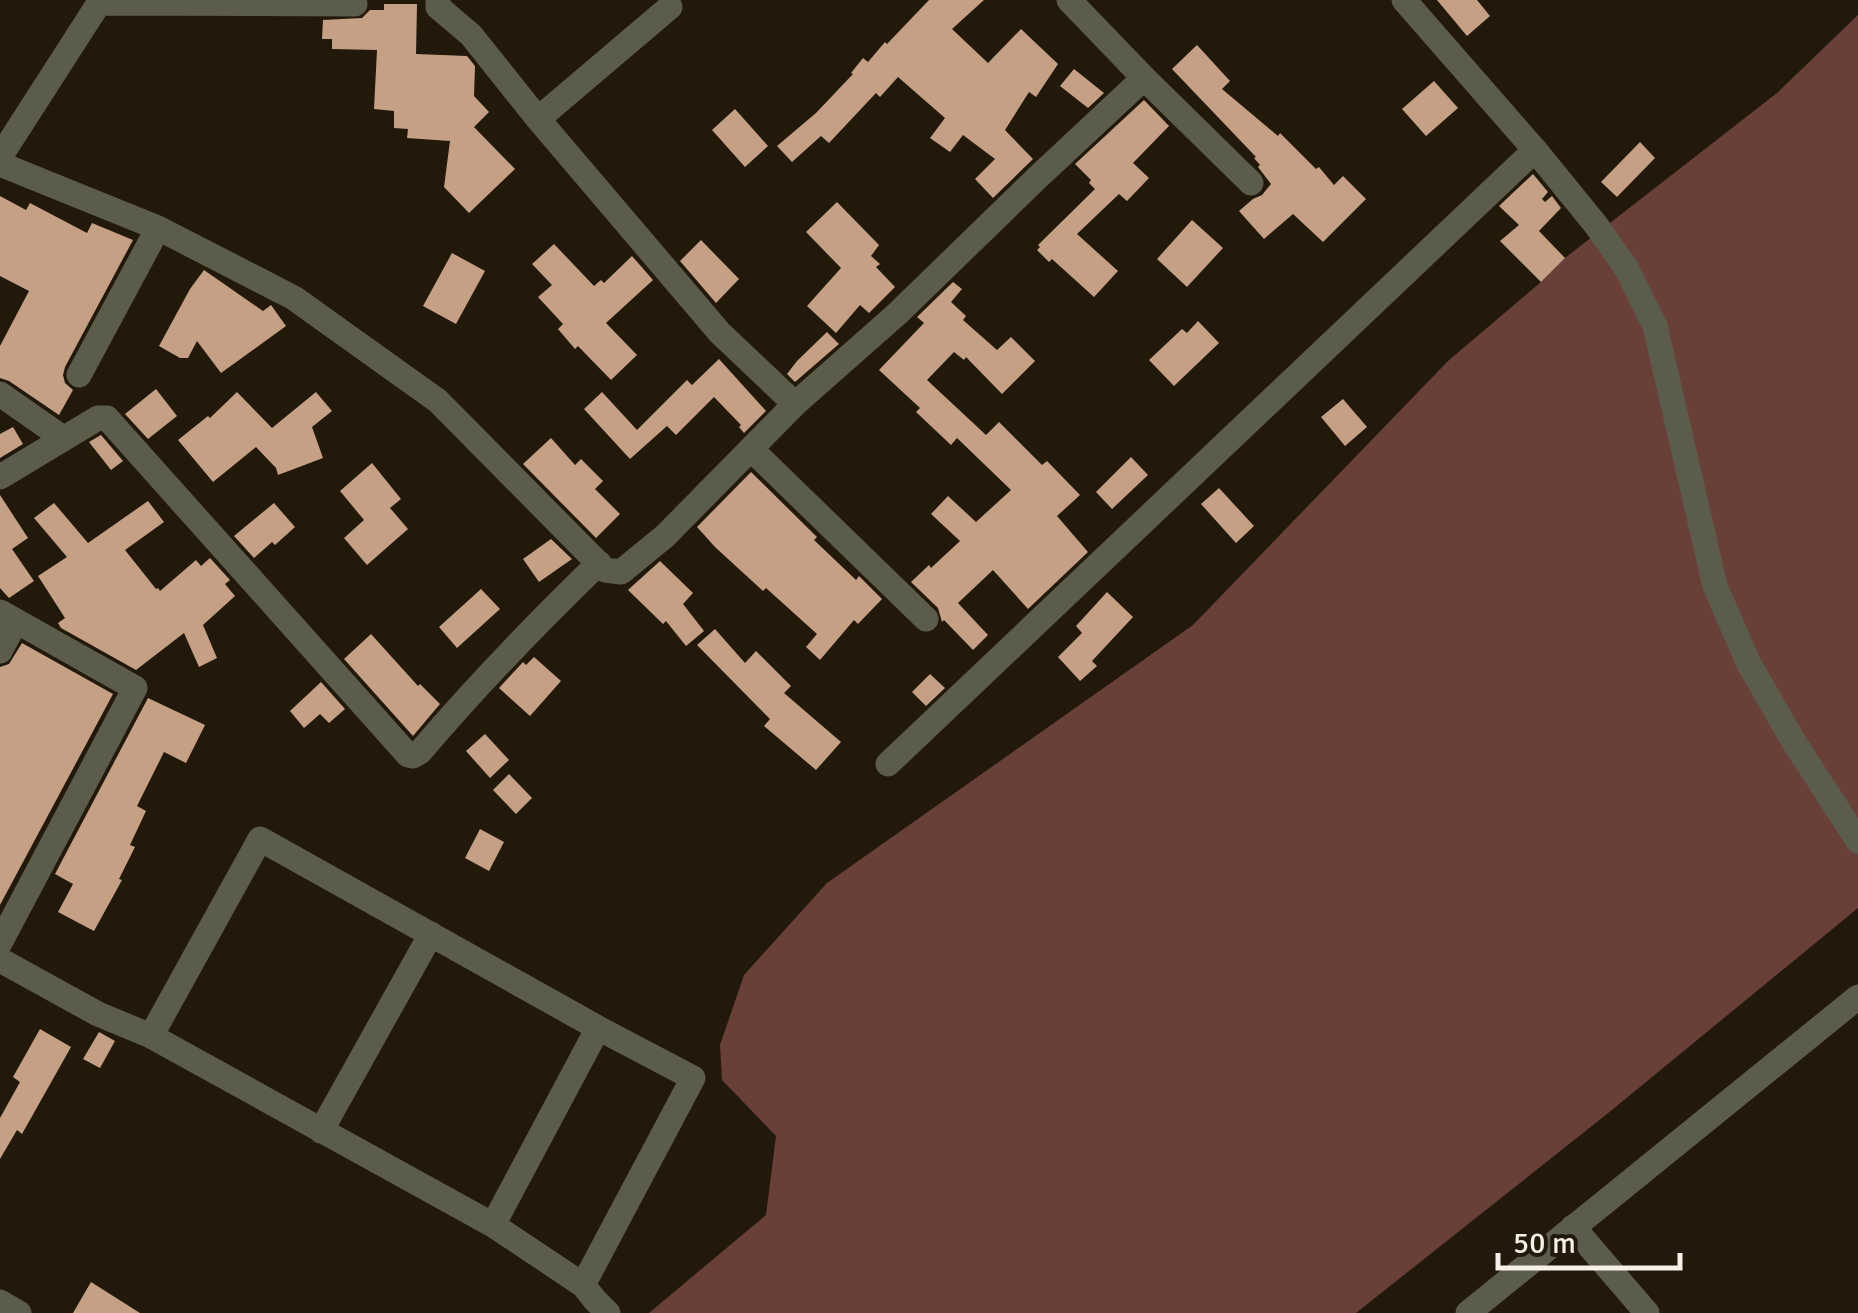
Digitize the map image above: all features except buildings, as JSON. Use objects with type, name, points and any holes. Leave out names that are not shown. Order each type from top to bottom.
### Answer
[{"type":"street","points":[[438,0],[438,7],[471,35],[720,333],[795,404]]},
{"type":"street","points":[[1069,0],[1251,183]]},
{"type":"street","points":[[538,118],[671,2]]},
{"type":"street","points":[[1408,2],[1536,150],[1627,269],[1655,326],[1715,586],[1749,664],[1858,841]]},
{"type":"street","points":[[356,4],[99,4],[0,160],[158,228],[294,298],[438,401],[605,570],[621,572],[665,536],[795,404],[897,314],[1144,78]]},
{"type":"street","points":[[888,764],[1536,150]]},
{"type":"street","points":[[79,375],[158,228]]},
{"type":"street","points":[[0,394],[63,438]]},
{"type":"street","points":[[0,478],[98,418],[107,418],[408,754],[414,756],[520,640],[599,564]]},
{"type":"street","points":[[751,449],[926,618]]},
{"type":"street","points":[[0,651],[8,616],[134,688],[0,943]]},
{"type":"street","points":[[0,960],[98,1014],[151,1036],[493,1224],[592,1303],[693,1078],[260,839],[151,1036]]},
{"type":"street","points":[[321,1131],[431,934]]},
{"type":"street","points":[[1468,1313],[1858,997]]},
{"type":"street","points":[[493,1224],[598,1028]]},
{"type":"street","points":[[1573,1227],[1647,1313]]},
{"type":"street","points":[[0,1302],[18,1313]]},
{"type":"shaded area","points":[[1858,15],[1858,908],[1356,1313],[649,1313],[766,1215],[776,1136],[722,1080],[720,1045],[744,975],[827,883],[1193,625],[1448,361],[1565,258],[1777,93]]}]
